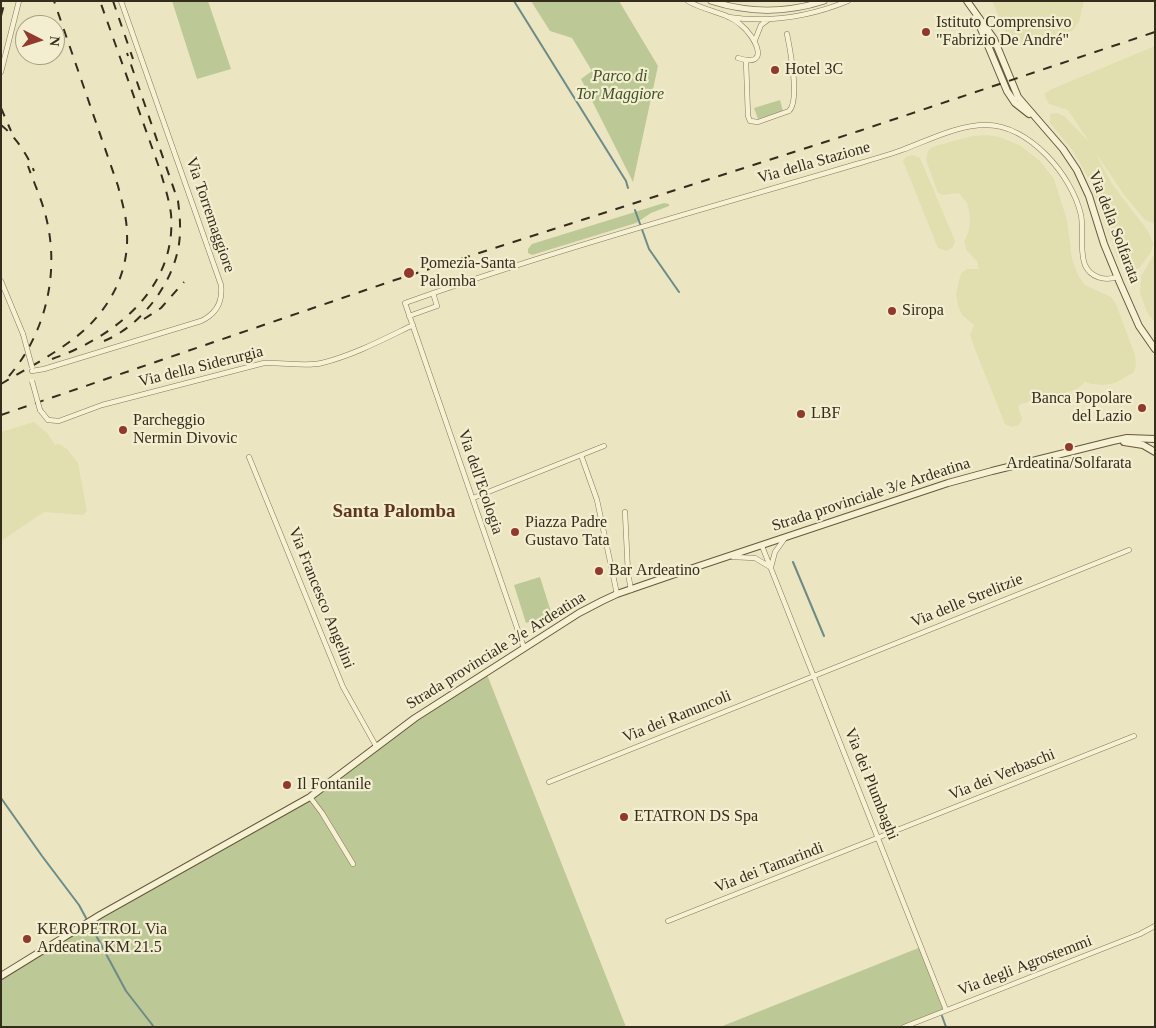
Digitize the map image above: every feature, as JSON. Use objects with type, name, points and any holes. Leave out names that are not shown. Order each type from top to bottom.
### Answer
[{"type":"main road","name":"Via della Solfarata","points":[[967,1],[1006,91],[1015,103],[1038,121],[1063,150],[1079,174],[1089,196],[1105,248],[1117,277],[1139,326],[1155,349]]},
{"type":"main road","points":[[1113,441],[1127,438],[1155,439]]},
{"type":"main road","points":[[1113,441],[1139,444],[1155,452]]},
{"type":"main road","name":"Strada provinciale 3/e Ardeatina","points":[[1,976],[100,915],[310,797],[414,718],[579,613],[617,594],[957,481],[1113,441]]},
{"type":"street","points":[[1,72],[19,1]]},
{"type":"street","name":"Via Torremaggiore","points":[[32,369],[44,369],[201,321],[213,313],[221,299],[221,285],[121,1]]},
{"type":"street","points":[[688,1],[703,9],[728,17],[740,24],[754,40],[758,48],[757,57],[752,61],[738,58]]},
{"type":"street","points":[[711,1],[744,9],[776,10],[824,1]]},
{"type":"street","points":[[728,17],[790,18],[816,13],[848,1]]},
{"type":"street","points":[[814,4],[816,13]]},
{"type":"street","points":[[743,18],[744,9]]},
{"type":"street","points":[[754,40],[762,25],[769,19]]},
{"type":"street","points":[[746,61],[750,121],[758,122],[789,111],[794,99],[787,34]]},
{"type":"street","name":"Via della Stazione","points":[[409,316],[405,304],[433,293],[567,249],[888,154],[953,131],[990,125],[1024,136],[1054,165],[1067,182],[1078,206],[1086,267],[1100,278],[1117,277]]},
{"type":"street","name":"Via della Siderurgia","points":[[1,281],[23,334],[40,410],[48,420],[60,421],[102,405],[264,363],[322,363],[362,349],[413,325]]},
{"type":"street","points":[[413,325],[409,316],[437,306],[433,293]]},
{"type":"street","name":"Via dell'Ecologia","points":[[413,325],[524,648]]},
{"type":"street","points":[[473,498],[604,446]]},
{"type":"street","points":[[580,455],[597,500],[617,594]]},
{"type":"street","name":"Via Francesco Angelini","points":[[249,457],[344,687],[376,746]]},
{"type":"street","points":[[625,512],[628,573],[631,590]]},
{"type":"street","points":[[728,557],[756,558],[771,568],[775,552],[785,538]]},
{"type":"street","name":"Via dei Plumbaghi","points":[[762,546],[946,1010]]},
{"type":"street","name":"Via delle Strelitzie","points":[[814,676],[1129,550]]},
{"type":"street","name":"Via dei Ranuncoli","points":[[550,782],[814,676]]},
{"type":"street","name":"Via dei Verbaschi","points":[[879,838],[1134,736]]},
{"type":"street","points":[[310,797],[353,864]]},
{"type":"street","name":"Via dei Tamarindi","points":[[668,921],[879,838]]},
{"type":"street","name":"Via degli Agrostemmi","points":[[904,1027],[1155,926]]},
{"type":"shaded area","points":[[992,1],[1084,1],[1079,22],[1072,31],[1028,46],[1015,45],[1009,41]]},
{"type":"shaded area","points":[[1155,46],[1155,224],[1145,220],[1125,196],[1095,152],[1112,184],[1148,231],[1153,243],[1151,252],[1133,273],[1117,256],[1089,179],[1073,151],[1050,123],[1050,114],[1057,113],[1065,117],[1090,143],[1068,110],[1049,104],[1044,94]]},
{"type":"shaded area","points":[[987,135],[1000,137],[1021,146],[1040,161],[1054,179],[1067,220],[1072,259],[1078,275],[1085,285],[1111,297],[1116,304],[1135,355],[1136,366],[1134,372],[1115,383],[1104,385],[1085,382],[1076,390],[1020,404],[1018,407],[1022,419],[1019,425],[1011,427],[1005,424],[974,347],[970,335],[974,325],[962,315],[958,306],[956,294],[961,273],[967,269],[979,269],[977,261],[967,251],[964,242],[969,230],[970,217],[967,203],[959,193],[943,195],[938,193],[926,160],[928,151],[932,147],[972,136]]},
{"type":"shaded area","points":[[913,155],[920,158],[955,241],[953,247],[947,251],[938,248],[903,161],[906,157]]},
{"type":"shaded area","points":[[1155,253],[1155,323],[1147,312],[1140,293],[1141,276]]},
{"type":"shaded area","points":[[34,422],[47,433],[55,445],[59,444],[67,449],[78,463],[87,511],[83,515],[44,512],[1,541],[1,432]]},
{"type":"green space","points":[[172,1],[208,1],[231,69],[197,79]]},
{"type":"green space","name":"Parco di Tor Maggiore","points":[[531,1],[619,1],[658,66],[633,182],[581,79],[592,71],[572,38],[550,31]]},
{"type":"green space","points":[[780,100],[783,111],[758,119],[754,108]]},
{"type":"green space","points":[[664,203],[669,204],[669,206],[651,213],[636,223],[532,255],[528,253],[528,249],[532,244]]},
{"type":"green space","points":[[540,577],[552,615],[526,623],[514,585]]},
{"type":"green space","points":[[486,672],[626,1027],[1,1027],[1,977],[100,915],[284,812],[376,746]]},
{"type":"green space","points":[[921,947],[946,1010],[904,1027],[720,1027]]},
{"type":"waterway","points":[[514,1],[626,181],[628,188]]},
{"type":"waterway","points":[[635,210],[649,249],[679,292]]},
{"type":"waterway","points":[[793,562],[824,636]]},
{"type":"waterway","points":[[1,798],[79,905],[86,918]]},
{"type":"waterway","points":[[91,926],[126,991],[154,1027]]},
{"type":"waterway","points":[[942,1016],[946,1027]]},
{"type":"railway","points":[[1,16],[5,1]]},
{"type":"railway","points":[[1,384],[67,344],[97,317],[114,292],[120,278],[127,249],[126,222],[118,186],[54,1]]},
{"type":"railway","points":[[52,359],[98,337],[119,323],[137,306],[153,287],[164,265],[170,241],[171,214],[168,197],[100,1]]},
{"type":"railway","points":[[113,1],[133,59]]},
{"type":"railway","points":[[1,415],[392,281],[859,131],[1155,32]]},
{"type":"railway","points":[[104,341],[130,325],[153,302],[170,274],[176,259],[180,239],[178,201],[127,53]]},
{"type":"railway","points":[[1,108],[11,131]]},
{"type":"railway","points":[[1,125],[20,146],[34,171]]},
{"type":"railway","points":[[9,376],[22,359],[41,321],[47,301],[50,280],[50,238],[46,217],[28,166]]},
{"type":"railway","points":[[144,319],[161,308],[184,282]]},
{"type":"place","name":"Istituto Comprensivo \"Fabrizio De André\"","points":[[926,32]]},
{"type":"place","name":"Hotel 3C","points":[[775,70]]},
{"type":"place","name":"Pomezia-Santa Palomba","points":[[409,273]]},
{"type":"place","name":"Siropa","points":[[892,311]]},
{"type":"place","name":"Banca Popolare del Lazio","points":[[1142,408]]},
{"type":"place","name":"LBF","points":[[801,414]]},
{"type":"place","name":"Parcheggio Nermin Divovic","points":[[123,430]]},
{"type":"place","name":"Ardeatina/Solfarata","points":[[1069,447]]},
{"type":"place","name":"Piazza Padre Gustavo Tata","points":[[515,532]]},
{"type":"place","name":"Bar Ardeatino","points":[[599,571]]},
{"type":"place","name":"Il Fontanile","points":[[287,785]]},
{"type":"place","name":"ETATRON DS Spa","points":[[624,817]]},
{"type":"place","name":"KEROPETROL Via Ardeatina KM 21.5","points":[[27,939]]},
{"type":"district","name":"Santa Palomba","points":[[394,512]]}]
